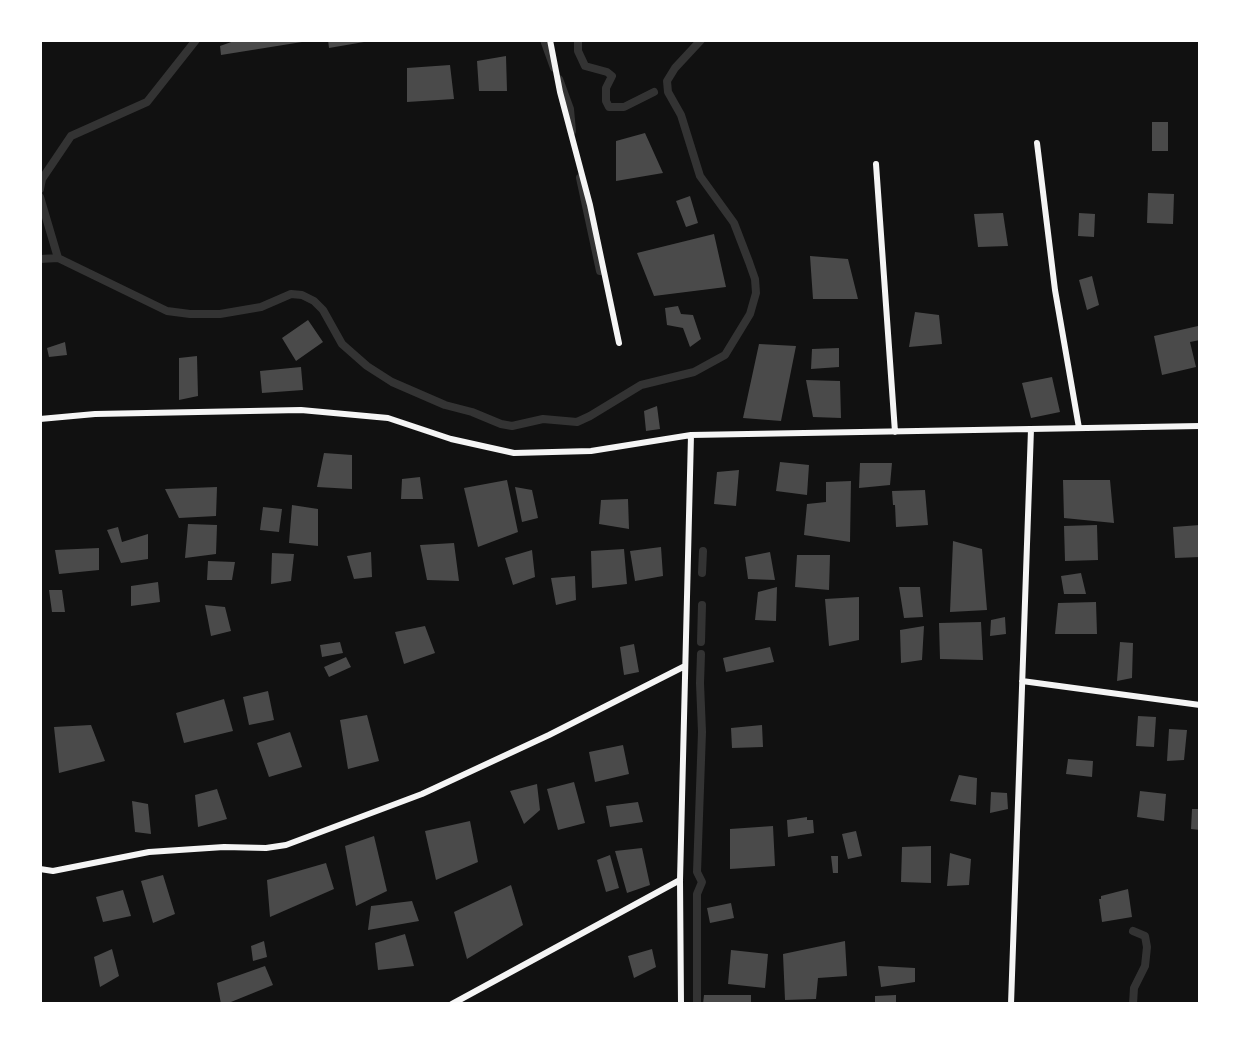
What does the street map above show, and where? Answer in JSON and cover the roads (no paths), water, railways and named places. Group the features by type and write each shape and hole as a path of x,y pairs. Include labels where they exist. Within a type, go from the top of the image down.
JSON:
{"street":[{"path":"550,40 560,92 590,205 619,343"},
{"path":"1037,143 1055,290 1079,428"},
{"path":"876,164 895,432"},
{"path":"40,419 95,414 301,410 388,418 450,440 514,453 591,451 691,435 1200,426"},
{"path":"1011,1004 1031,429"},
{"path":"681,1004 680,880 691,435"},
{"path":"40,869 53,871 149,852 224,847 266,848 286,845 422,794 549,735 685,666"},
{"path":"1022,681 1200,705"},
{"path":"452,1004 680,880"}],"waterway":[{"path":"40,189 42,179 71,136 147,102 196,40"},
{"path":"544,40 554,68"},
{"path":"578,40 578,51 585,66 607,72 612,76 606,88 606,101 609,107 624,107 654,92"},
{"path":"40,259 58,258 167,311 220,314 261,307 291,294 302,295 314,301 323,310 342,344 367,366 392,382 445,405 472,412 501,424 512,426 543,419 577,422 641,385 694,372 725,355 750,314 756,293 755,279 749,262 734,223 700,176 681,115 668,92 667,81 675,68 701,40"},
{"path":"559,79 570,109 572,131"},
{"path":"580,178 600,271"},
{"path":"40,197 58,258"},
{"path":"702,573 703,551"},
{"path":"701,642 702,605"},
{"path":"697,1004 697,894 702,882 697,872 702,732 701,654"},
{"path":"1133,931 1145,936 1147,947 1145,966 1134,988 1133,1004"}]}
